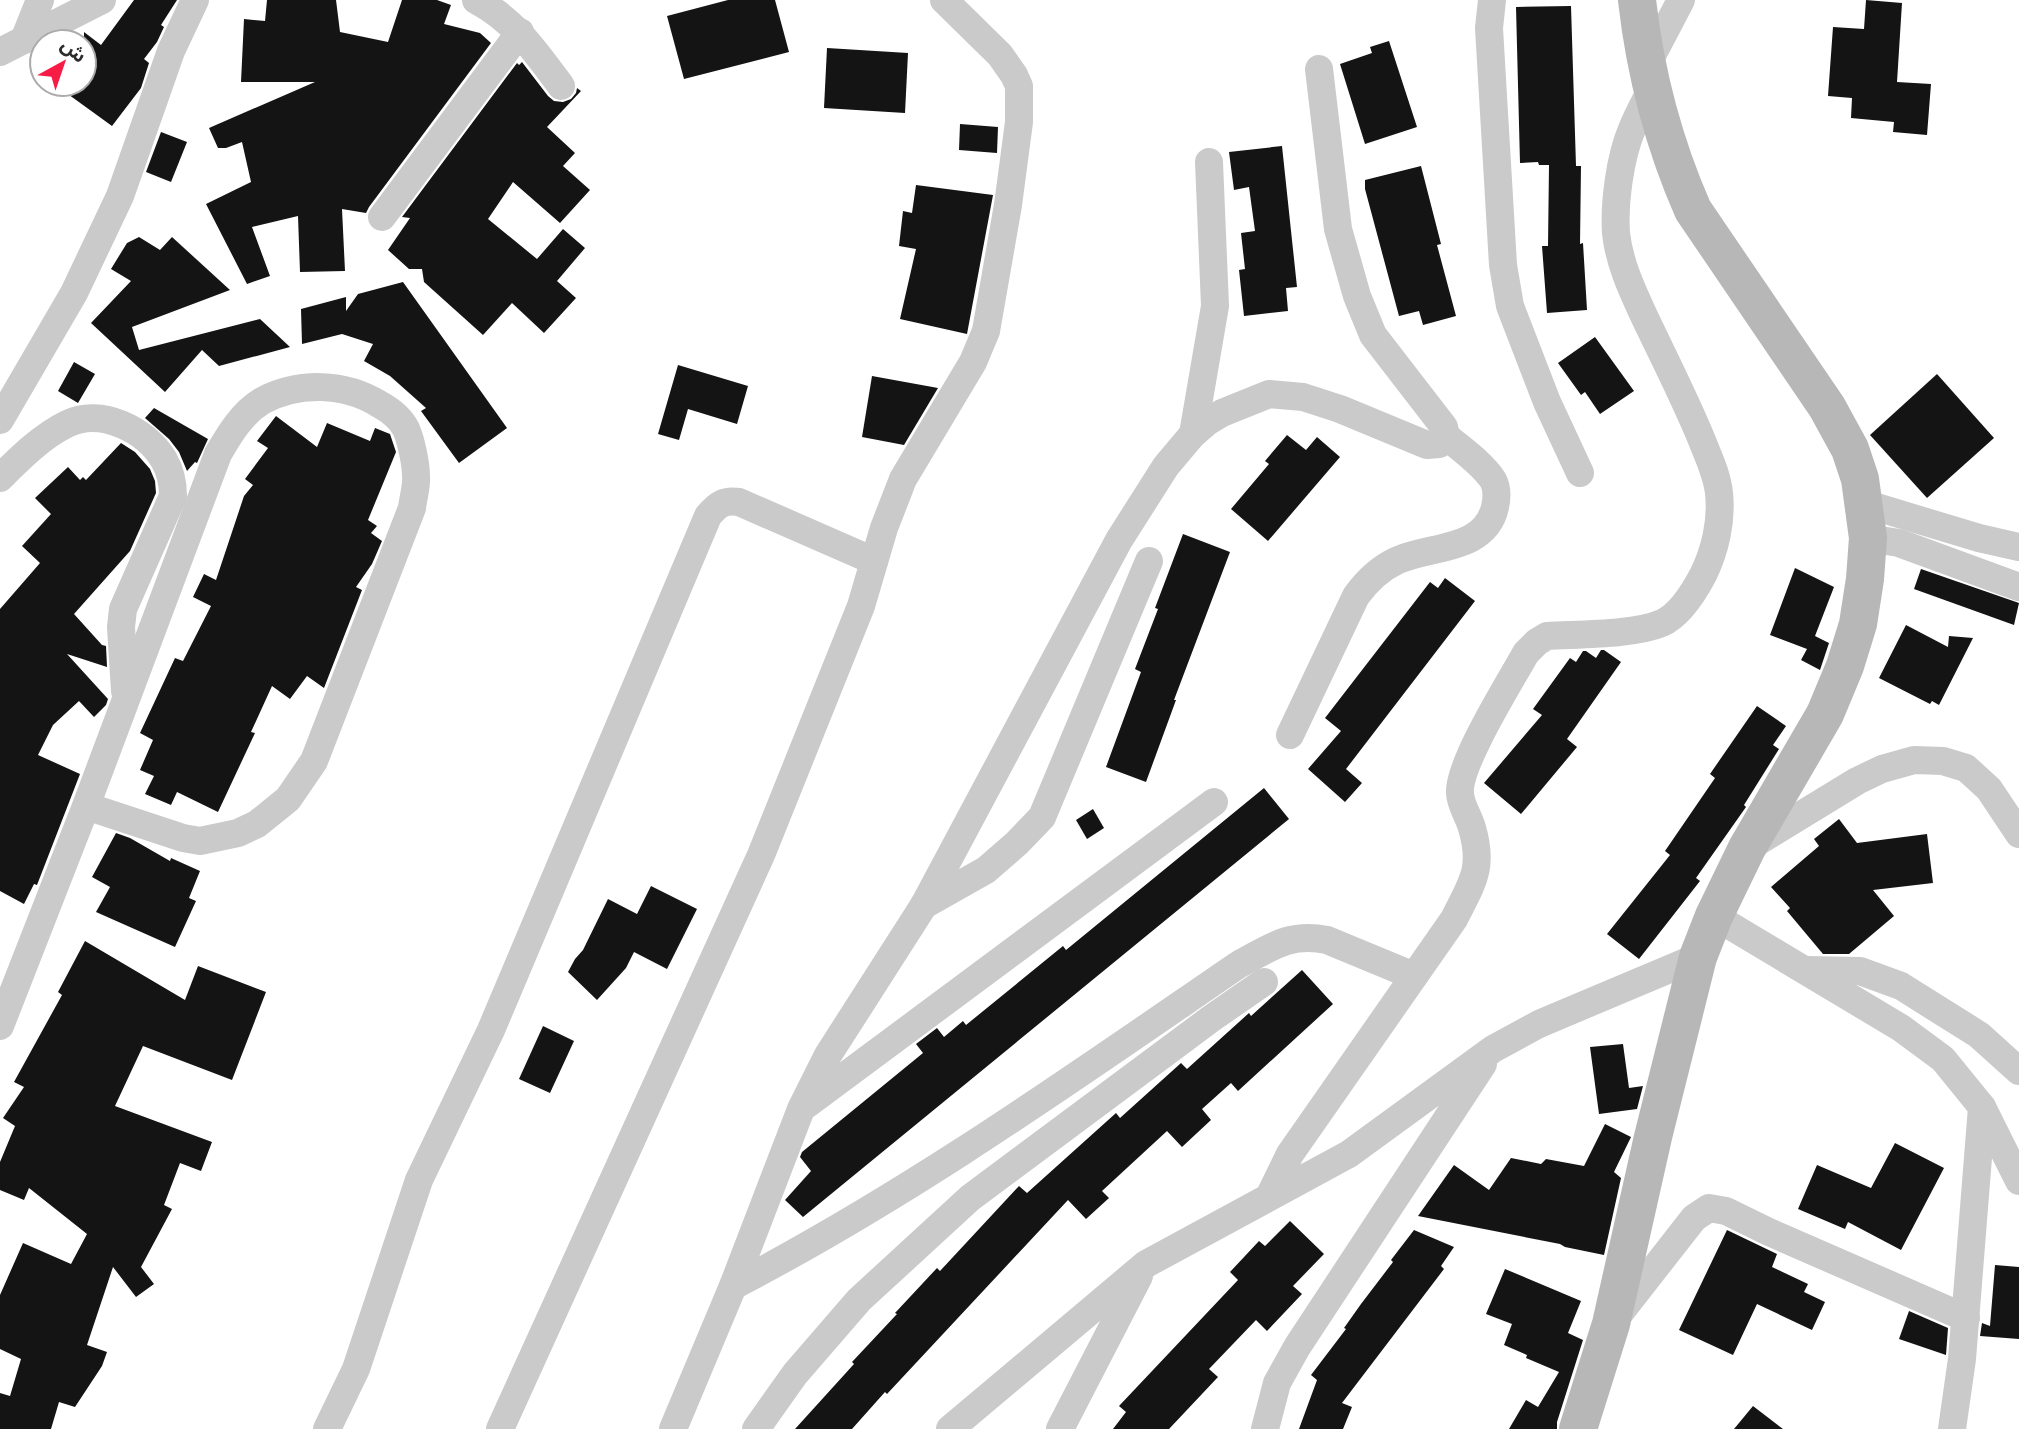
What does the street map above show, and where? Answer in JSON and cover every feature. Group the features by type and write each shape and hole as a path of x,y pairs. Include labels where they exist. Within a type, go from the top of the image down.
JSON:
{"street":[{"path":"12,46 40,0"},
{"path":"12,46 102,0"},
{"path":"0,420 74,293 120,196 171,51 195,0"},
{"path":"476,0 506,19 520,32 561,86"},
{"path":"500,1429 761,855 861,606 884,528 903,479 973,362 986,331 1019,122 1018,86 1000,55 944,0"},
{"path":"1492,0 1489,28 1503,265 1510,306 1580,473"},
{"path":"1578,1429 1611,1324 1653,1137 1698,957 1714,916 1747,848 1825,714 1845,666 1858,624 1866,521 1860,479 1850,449 1827,407 1693,210 1674,161 1650,75 1637,0"},
{"path":"1270,1195 1290,1154 1454,919 1474,880 1478,852 1460,794 1463,772 1526,653 1546,636 1639,629 1664,622 1683,604 1712,557 1720,512 1714,469 1692,415 1629,284 1616,234 1618,190 1631,131 1650,75 1681,0"},
{"path":"382,217 520,32"},
{"path":"1290,735 1356,596 1366,583 1396,560 1459,544 1471,538 1485,528 1492,518 1497,498 1494,481 1446,436 1444,427 1373,335 1357,296 1338,229 1319,69"},
{"path":"1193,434 1215,306 1209,162"},
{"path":"0,1026 218,454 231,432 243,416 261,402 293,390 322,386 364,394 398,417 410,441 416,476 412,508 314,761 288,799 257,824 238,833 200,841 183,838 86,806"},
{"path":"673,1429 733,1286 801,1109 828,1055 924,905 1119,540 1166,466 1193,434 1222,413 1269,394 1303,397 1340,409 1427,445 1442,442 1446,436"},
{"path":"0,478 15,462 56,430 82,419 100,419 125,425 155,448 166,463 173,481 173,496 123,608 121,626 125,701"},
{"path":"327,1429 356,1369 419,1180 491,1030 708,516 716,506 726,501 739,502 874,561"},
{"path":"1866,521 1979,538 2019,547"},
{"path":"1866,521 1899,543 2019,587"},
{"path":"924,905 986,870 1042,817 1149,561"},
{"path":"1747,848 1857,781 1882,769 1914,760 1943,761 1966,768 1989,789 2019,834"},
{"path":"801,1109 1214,802"},
{"path":"1714,916 1921,1041 1943,1059 1982,1107 2019,1181"},
{"path":"733,1286 793,1255 992,1134 1238,965 1280,943 1295,938 1327,940 1413,976"},
{"path":"950,1429 1146,1264 1349,1154 1493,1049 1539,1024 1698,957"},
{"path":"1803,970 1860,971 1901,986 1979,1035 2019,1071"},
{"path":"757,1429 794,1374 859,1300 970,1198 1264,982"},
{"path":"1265,1429 1277,1383 1297,1347 1493,1049"},
{"path":"1952,1429 1966,1318 1982,1107"},
{"path":"1611,1324 1693,1218 1709,1208 1726,1211 1966,1318"},
{"path":"1060,1429 1146,1264"}],"building":[{"path":"134,0 177,0 161,25 164,27 157,42 144,59 149,63 141,88 112,126 73,98 98,98 98,43 101,45"},
{"path":"267,0 336,0 340,32 388,42 402,0 437,0 451,5 444,24 480,33 491,43 366,213 342,209 345,271 300,272 298,216 252,227 270,276 247,284 206,204 251,182 242,142 218,148 209,128 315,82 241,82 244,19 265,21"},
{"path":"728,0 775,0 789,52 684,79 667,16"},
{"path":"1866,0 1902,3 1897,82 1931,84 1927,135 1893,132 1894,122 1851,118 1852,98 1828,96 1833,27 1864,29"},
{"path":"1571,6 1576,166 1581,166 1580,244 1583,243 1587,310 1547,313 1542,246 1548,246 1549,165 1539,165 1538,162 1520,163 1516,7"},
{"path":"1389,41 1417,127 1365,144 1340,64 1372,53 1370,47"},
{"path":"827,48 908,53 905,113 824,108"},
{"path":"522,62 554,101 571,99 577,88 581,91 547,127 575,153 563,166 590,190 560,223 513,182 488,219 537,259 563,229 585,248 557,281 576,298 544,333 512,303 483,335 424,282 422,269 409,269 388,250 410,218 402,217 517,63 519,65"},
{"path":"960,124 998,127 997,153 959,150"},
{"path":"161,132 187,142 171,182 146,172"},
{"path":"1282,146 1297,287 1286,288 1288,311 1244,316 1239,270 1245,269 1241,233 1255,231 1249,187 1234,190 1229,152"},
{"path":"1421,166 1441,244 1437,245 1456,316 1423,325 1419,311 1399,316 1365,189 1365,180"},
{"path":"916,185 993,195 967,334 900,319 916,249 899,246 903,211 912,213"},
{"path":"139,237 160,250 172,237 230,290 132,327 139,350 260,319 290,347 219,366 202,350 165,392 91,323 131,281 111,269 127,243"},
{"path":"403,282 507,428 459,463 421,411 426,408 390,376 364,361 373,344 342,334 302,344 301,309 346,297 346,311 358,294"},
{"path":"1595,337 1634,391 1600,414 1585,392 1581,395 1558,363"},
{"path":"74,362 95,374 78,403 58,391"},
{"path":"678,365 748,386 737,424 688,409 679,440 658,434"},
{"path":"1937,374 1994,438 1927,498 1870,435"},
{"path":"872,376 938,388 904,445 862,437"},
{"path":"154,408 208,439 197,463 187,471 179,452 169,439 145,418"},
{"path":"276,416 317,447 327,423 370,441 375,428 390,434 396,452 368,520 377,526 371,533 382,541 372,564 356,587 362,590 324,688 307,676 290,699 272,686 251,732 255,733 218,812 177,792 171,805 145,794 154,776 140,770 153,740 140,733 175,658 183,661 211,606 193,597 204,574 216,580 244,496 253,485 245,479 268,448 257,441"},
{"path":"1287,435 1306,450 1317,437 1340,457 1268,541 1231,509 1269,464 1265,461"},
{"path":"121,443 135,452 150,469 156,493 130,551 74,614 102,645 106,646 107,667 67,654 108,699 106,705 94,717 79,701 53,725 38,755 80,774 37,885 34,884 24,904 0,891 0,609 40,563 22,546 51,514 35,498 68,467 80,480 83,477 86,480"},
{"path":"1183,534 1230,552 1146,782 1106,767 1141,672 1135,669"},
{"path":"1795,568 1834,587 1815,636 1829,643 1820,670 1801,660 1807,649 1770,635"},
{"path":"1921,569 2019,603 2014,625 1914,589"},
{"path":"1445,578 1475,601 1346,769 1362,783 1345,802 1308,769 1341,731 1325,718 1430,582 1438,588"},
{"path":"1906,625 1948,647 1949,636 1973,638 1939,705 1932,701 1930,704 1879,678"},
{"path":"1601,650 1621,662 1567,739 1577,747 1521,814 1484,783 1542,715 1533,709 1570,658 1576,662 1583,651 1586,651 1596,658"},
{"path":"1757,706 1786,726 1773,745 1779,749 1744,805 1746,807 1696,878 1700,881 1639,959 1607,934 1670,855 1665,851 1715,778 1710,774"},
{"path":"1264,788 1289,819 803,1217 785,1200 811,1171 800,1157 802,1152 923,1053 916,1044 937,1028 944,1037 963,1021 966,1025 1063,946 1066,950"},
{"path":"1093,809 1104,828 1087,839 1076,820"},
{"path":"1839,819 1857,843 1927,834 1933,883 1873,890 1894,916 1849,954 1823,954 1787,911 1790,908 1771,887 1819,846 1814,839"},
{"path":"116,833 170,861 171,858 200,871 189,898 196,901 175,947 96,912 110,887 92,877"},
{"path":"651,886 697,909 667,969 634,952 626,968 597,1000 568,972 583,950 608,899 637,914"},
{"path":"85,941 185,1000 198,966 266,992 232,1080 143,1046 115,1106 212,1142 201,1171 180,1163 164,1205 172,1209 141,1267 154,1284 136,1297 113,1267 87,1345 107,1352 102,1366 75,1407 59,1402 51,1429 0,1429 0,1393 10,1396 21,1359 0,1349 0,1295 23,1243 71,1264 87,1234 29,1188 24,1200 0,1190 0,1162 15,1126 3,1118 24,1087 14,1082 62,995 58,992"},
{"path":"1302,970 1333,1004 1238,1091 1231,1083 1202,1109 1211,1120 1182,1147 1167,1131 1102,1191 1109,1198 1086,1219 1068,1200 852,1429 795,1429 854,1364 852,1362 897,1314 895,1313 937,1268 940,1271 1019,1186 1027,1193 1116,1113 1120,1118 1181,1063 1187,1069"},
{"path":"543,1026 574,1041 550,1093 519,1079"},
{"path":"1623,1044 1629,1088 1643,1086 1637,1109 1599,1114 1590,1047"},
{"path":"1605,1124 1631,1137 1614,1172 1621,1178 1604,1255 1418,1216 1454,1165 1489,1190 1511,1158 1541,1164 1546,1159 1584,1166"},
{"path":"1895,1143 1944,1168 1901,1250 1848,1222 1845,1229 1798,1209 1817,1165 1871,1188"},
{"path":"1290,1221 1324,1254 1293,1286 1302,1294 1267,1331 1256,1320 1209,1369 1218,1377 1169,1429 1113,1429 1126,1412 1119,1406 1238,1280 1230,1272 1259,1241 1265,1246"},
{"path":"1414,1230 1454,1247 1441,1266 1444,1269 1342,1403 1352,1407 1343,1429 1299,1429 1317,1380 1311,1375"},
{"path":"1727,1230 1777,1254 1772,1267 1808,1284 1804,1292 1825,1302 1812,1330 1757,1304 1733,1355 1679,1330"},
{"path":"1995,1265 2019,1267 2019,1339 1980,1336 1982,1323 1990,1326"},
{"path":"1505,1269 1581,1301 1568,1333 1583,1340 1557,1429 1509,1429 1526,1400 1538,1407 1559,1372 1504,1345 1512,1324 1486,1314"},
{"path":"1909,1311 1948,1328 1946,1355 1899,1339"},
{"path":"1753,1406 1783,1429 1734,1429"}]}
